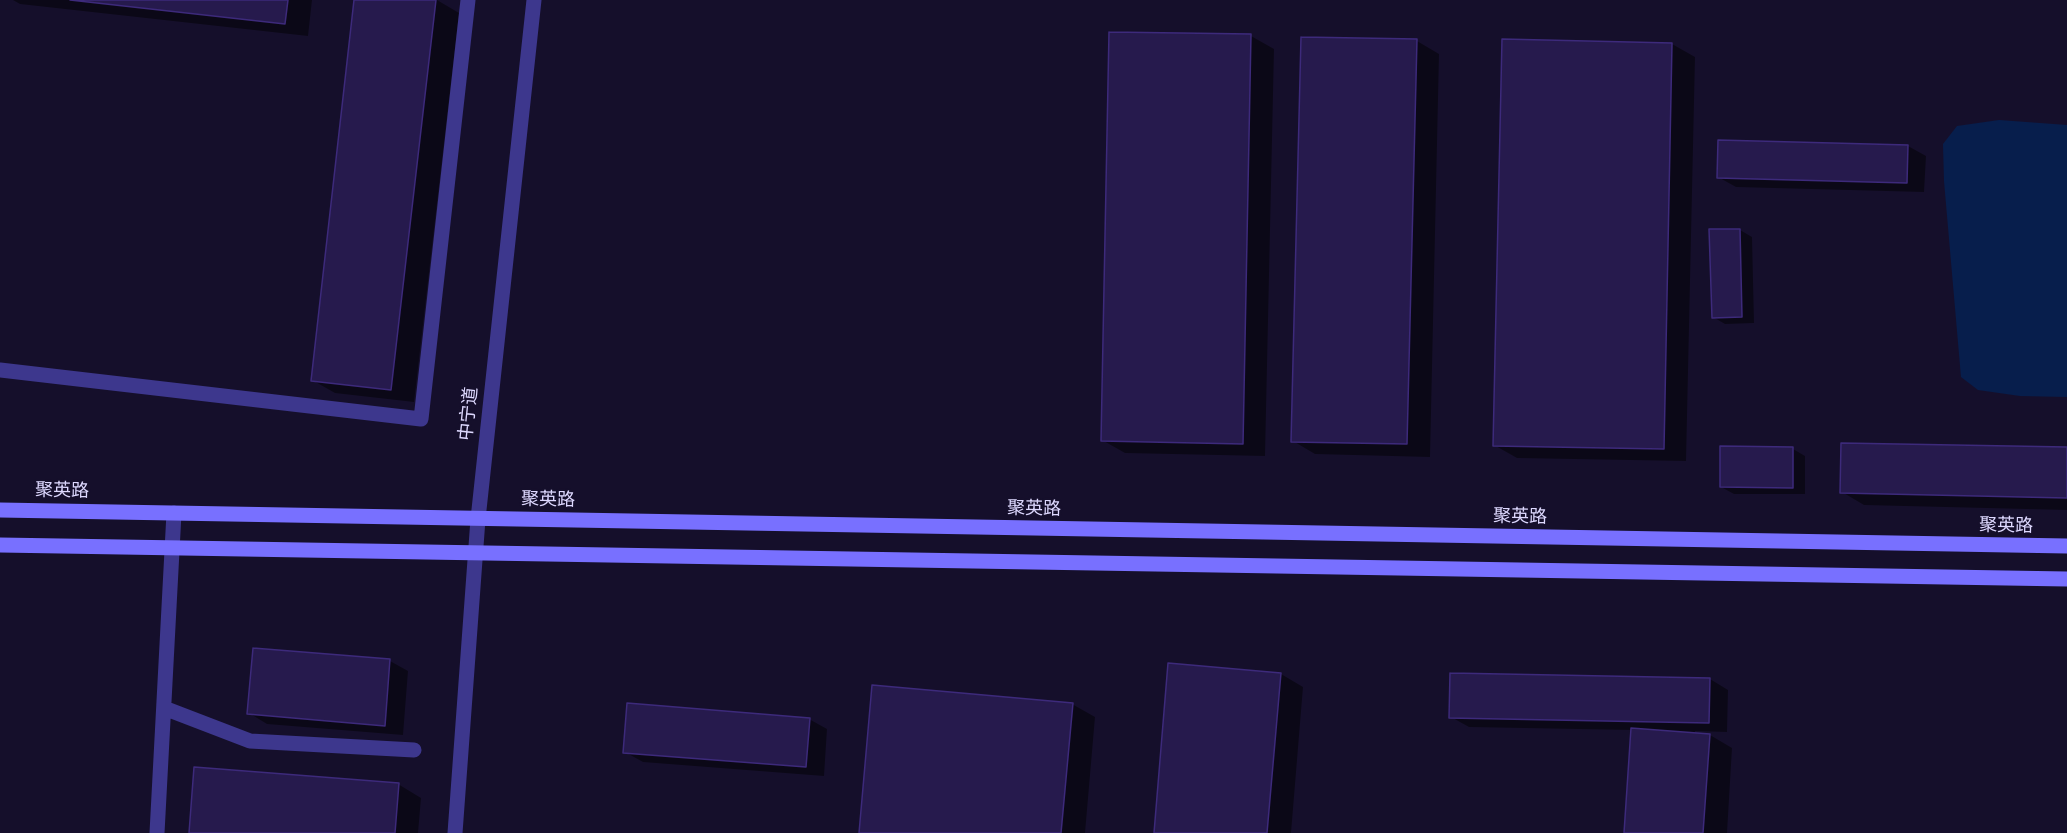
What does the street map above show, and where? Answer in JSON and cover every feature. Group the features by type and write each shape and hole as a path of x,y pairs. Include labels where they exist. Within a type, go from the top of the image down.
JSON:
{"main road":[{"name":"聚英路","path":"0,510 2067,546"},
{"path":"0,545 2067,579"}],"street":[{"path":"0,370 422,419 468,0"},
{"name":"中宁道","path":"455,833 478,519 534,0"},
{"path":"157,833 174,513"},
{"path":"164,708 250,741 414,750"}],"water":[{"path":"1999,120 2067,125 2067,397 2020,396 1978,390 1961,377 1944,181 1943,144 1957,126"}],"building":[{"path":"70,0 288,0 285,24"},
{"path":"354,0 436,0 391,390 311,381"},
{"path":"1109,32 1251,34 1243,444 1101,441"},
{"path":"1301,37 1417,39 1407,444 1291,442"},
{"path":"1502,39 1672,43 1664,449 1493,446"},
{"path":"1718,140 1908,145 1907,183 1717,178"},
{"path":"1709,229 1740,229 1742,317 1712,318"},
{"path":"1841,443 2067,447 2067,498 1840,493"},
{"path":"1720,446 1793,447 1793,488 1720,487"},
{"path":"253,648 390,659 385,726 247,714"},
{"path":"1168,663 1281,673 1267,833 1154,833"},
{"path":"1450,673 1710,678 1709,723 1449,718"},
{"path":"872,685 1073,703 1061,833 859,833"},
{"path":"627,703 810,718 806,767 623,753"},
{"path":"1631,728 1710,734 1703,833 1624,833"},
{"path":"194,767 399,783 395,833 189,833"}]}
